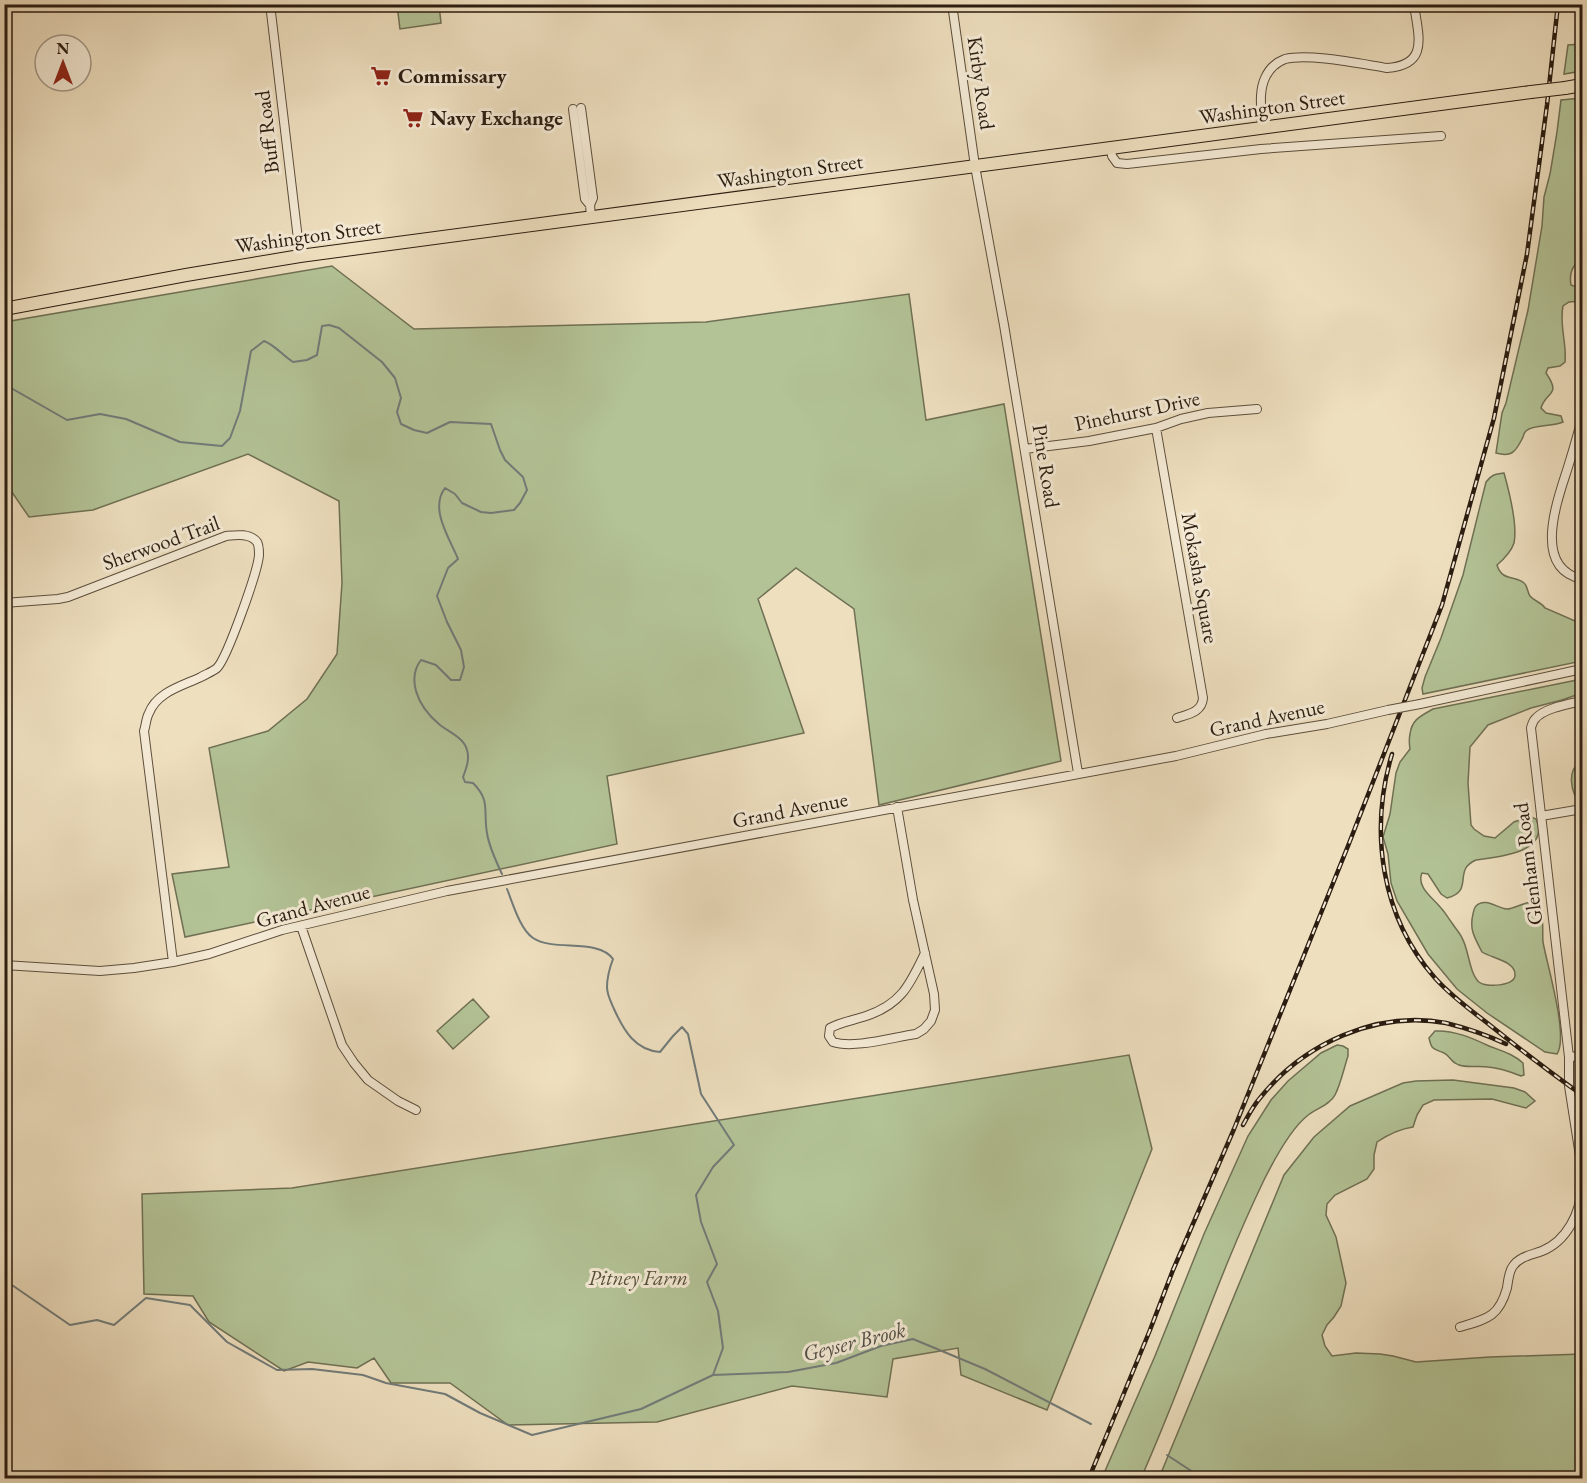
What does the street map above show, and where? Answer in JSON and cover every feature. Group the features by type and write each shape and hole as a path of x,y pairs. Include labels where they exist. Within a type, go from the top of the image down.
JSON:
{"highway":[{"name":"Washington Street","path":"4,309 300,256 591,211 975,166 1582,85"}],"street":[{"name":"Buff Road","path":"270,4 300,256"},
{"name":"Kirby Road","path":"952,4 975,166"},
{"path":"1262,128 1261,93 1265,77 1273,66 1283,60 1320,58 1387,68 1406,64 1414,58 1419,39 1414,4"},
{"path":"577,109 585,199 591,211"},
{"path":"1111,148 1112,156 1117,163 1127,164 1262,149 1440,136"},
{"name":"Pine Road","path":"975,166 1025,449 1078,773"},
{"name":"Pinehurst Drive","path":"1025,449 1089,441 1156,428 1181,419 1208,414 1257,409"},
{"path":"1582,418 1578,450 1555,510 1552,527 1552,545 1558,561 1568,573 1582,579"},
{"name":"Mokasha Square","path":"1156,428 1203,698 1202,705 1197,710 1177,718"},
{"name":"Sherwood Trail","path":"4,603 68,597 226,536 238,534 248,536 259,544 259,557 240,619 223,660 209,673 167,692 154,702 148,713 144,731 173,962"},
{"name":"Grand Avenue","path":"4,965 100,971 173,962 209,954 282,930 447,891 1176,756 1266,734 1582,669"},
{"name":"Glenham Road","path":"1582,701 1545,712 1535,719 1531,728 1569,1058 1569,1086 1582,1169"},
{"path":"897,807 913,900 925,953 934,994 935,1010 931,1021 916,1034 858,1044 833,1042 829,1036 830,1028 869,1015 896,1000 907,989 925,953"},
{"path":"1541,816 1582,809"},
{"path":"301,926 342,1045 368,1080 398,1101 416,1110"},
{"path":"1569,1058 1582,1056"},
{"path":"1460,1327 1489,1317 1498,1309 1503,1300 1512,1267 1524,1257 1544,1251 1567,1231 1581,1204 1582,1188"}],"green space":[{"path":"397,5 439,5 441,23 400,29"},
{"path":"1582,44 1582,71 1564,74 1568,45"},
{"path":"1582,98 1582,260 1574,267 1570,277 1571,285 1582,289 1582,301 1569,302 1563,306 1565,362 1560,366 1548,368 1546,373 1551,380 1553,390 1541,408 1546,413 1561,416 1563,422 1529,429 1512,453 1496,453 1502,413 1528,310 1561,100"},
{"path":"332,266 414,329 706,322 909,294 926,420 1004,404 1061,761 879,805 854,609 796,568 758,599 804,733 607,776 617,844 185,937 172,874 229,867 209,748 268,731 307,699 337,654 342,583 339,501 248,454 93,510 29,517 5,482 5,322"},
{"path":"1504,473 1515,535 1511,549 1497,565 1499,570 1502,574 1524,583 1530,596 1545,608 1582,624 1582,661 1423,694 1425,677 1463,575 1486,482 1494,475"},
{"path":"1582,679 1582,693 1531,708 1488,725 1470,747 1468,783 1471,825 1484,836 1495,838 1514,822 1531,817 1536,819 1539,830 1536,839 1520,851 1476,860 1469,864 1465,869 1460,891 1447,898 1441,894 1428,874 1422,873 1421,878 1423,888 1444,911 1461,936 1473,973 1483,984 1505,984 1514,979 1515,975 1512,966 1482,952 1472,929 1475,907 1483,903 1507,909 1527,903 1537,906 1542,918 1543,942 1559,1017 1560,1045 1557,1054 1545,1052 1487,1013 1457,989 1428,954 1397,901 1391,883 1388,854 1383,837 1390,814 1396,773 1400,762 1410,749 1411,729 1418,718 1433,709"},
{"path":"1582,761 1582,804 1575,794 1572,775"},
{"path":"473,999 489,1017 453,1049 437,1031"},
{"path":"1435,1031 1463,1035 1511,1055 1523,1063 1524,1075 1492,1068 1458,1065 1446,1054 1432,1047 1429,1038"},
{"path":"1337,1045 1348,1049 1348,1056 1337,1090 1330,1102 1307,1116 1295,1129 1277,1155 1264,1180 1231,1254 1141,1478 1102,1478 1155,1356 1204,1234 1248,1136 1271,1100 1288,1081 1321,1053"},
{"name":"Pitney Farm","path":"1129,1055 1152,1149 1047,1410 961,1375 958,1348 893,1359 887,1397 792,1386 657,1422 508,1425 450,1383 391,1383 374,1358 357,1368 308,1362 284,1371 209,1322 193,1296 144,1294 142,1194 292,1188"},
{"path":"1453,1080 1514,1088 1525,1092 1535,1101 1526,1108 1492,1099 1434,1100 1423,1105 1413,1127 1394,1132 1377,1142 1374,1169 1367,1179 1335,1195 1327,1204 1326,1215 1336,1237 1346,1283 1341,1306 1322,1335 1325,1346 1332,1356 1356,1353 1380,1354 1416,1362 1582,1354 1582,1478 1159,1478 1284,1175 1314,1137 1350,1106 1403,1083"}],"waterway":[{"path":"4,384 67,420 100,414 126,419 180,442 222,446 230,438 240,411 251,351 264,341 293,362 307,360 317,355 322,326 329,325 339,328 382,362 395,378 401,398 397,412 401,424 427,433 450,422 491,424 505,460 523,477 527,490 514,510 491,513 481,512 462,503 455,494 445,488 439,505 440,514 458,559 448,568 437,596 461,650 464,667 460,680 451,680 436,665 421,660 414,679 418,696 425,710 436,722 460,739 465,746 468,760 463,777 465,782 473,783 482,795 488,838 502,874"},
{"path":"507,889 514,909 528,934 533,938 552,944 597,949 613,959 607,987 608,996 622,1025 637,1043 644,1048 660,1052 682,1027 688,1034 701,1094 734,1145 713,1167 696,1195 701,1222 717,1264 707,1282 718,1311 723,1348 713,1375"},
{"path":"4,1282 9,1283 70,1325 97,1320 114,1325 146,1298 190,1305 227,1342 277,1370 312,1369 363,1375 386,1383 445,1394 480,1413 532,1435 641,1409 713,1375 788,1372 836,1363 881,1346 913,1339 985,1369 1091,1424"},
{"name":"Geyser Brook","path":"1167,1455 1202,1478"}],"railway":[{"path":"1089,1478 1173,1270 1234,1129 1442,605 1494,418 1527,254 1558,4"},
{"path":"1392,754 1381,813 1381,843 1392,901 1402,928 1417,954 1435,978 1455,998 1582,1095"},
{"path":"1243,1125 1260,1098 1297,1062 1343,1035 1368,1027 1420,1020 1446,1023 1506,1044"}],"place":[{"name":"Commissary","path":"381,76"},
{"name":"Navy Exchange","path":"413,118"}]}
